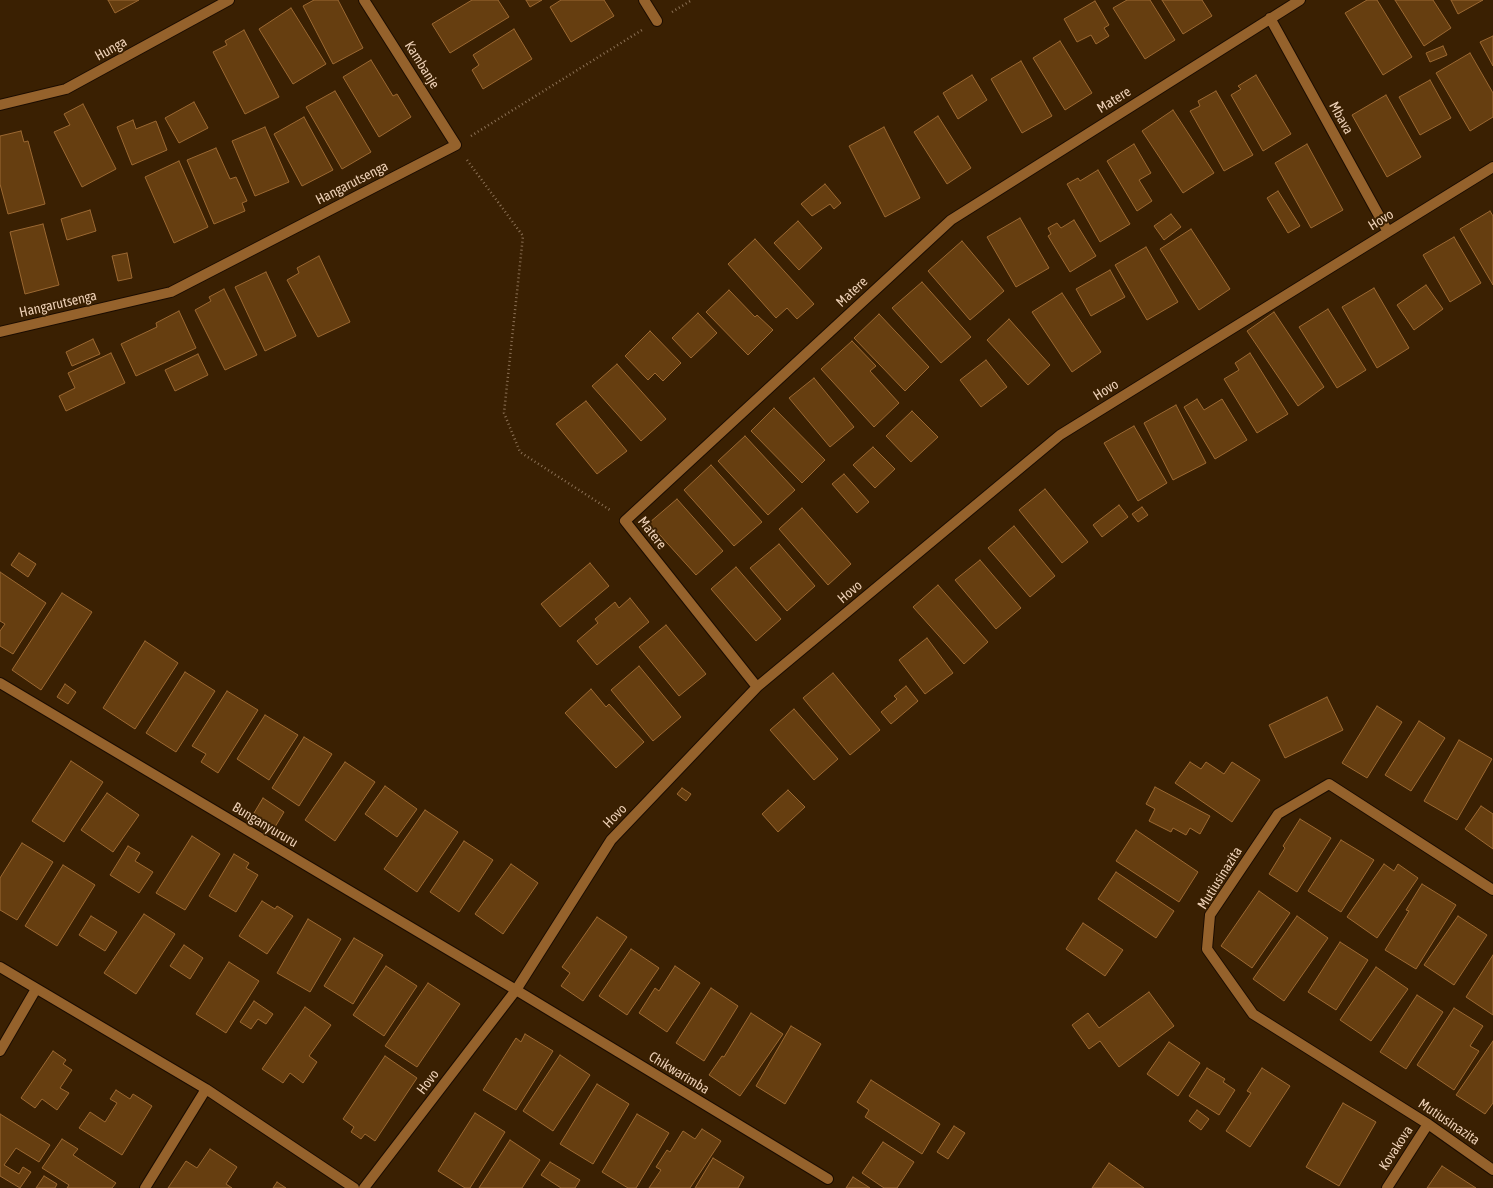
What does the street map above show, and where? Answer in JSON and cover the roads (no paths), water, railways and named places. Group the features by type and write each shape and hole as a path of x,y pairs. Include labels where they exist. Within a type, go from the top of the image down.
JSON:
{"street":[{"name":"Hunga","path":"0,105 66,89 229,0"},
{"name":"Kambanje","path":"364,0 456,145"},
{"path":"644,0 657,21"},
{"name":"Matere","path":"757,687 625,521 952,220 1300,0"},
{"name":"Mbava","path":"1270,18 1388,232"},
{"name":"Hangarutsenga","path":"0,332 170,292 456,145"},
{"name":"Hovo","path":"364,1188 516,990 611,840 757,687 1060,435 1493,167"},
{"name":"Bunganyururu","path":"0,684 516,990"},
{"name":"Mutiusinazita","path":"1493,890 1329,784 1278,814 1210,915 1207,949 1253,1014 1428,1124 1493,1170"},
{"path":"0,967 206,1089 354,1188"},
{"path":"0,1051 36,989"},
{"name":"Chikwarimba","path":"516,990 828,1179"},
{"path":"145,1188 206,1089"},
{"name":"Kovakova","path":"1387,1188 1428,1124"}]}
